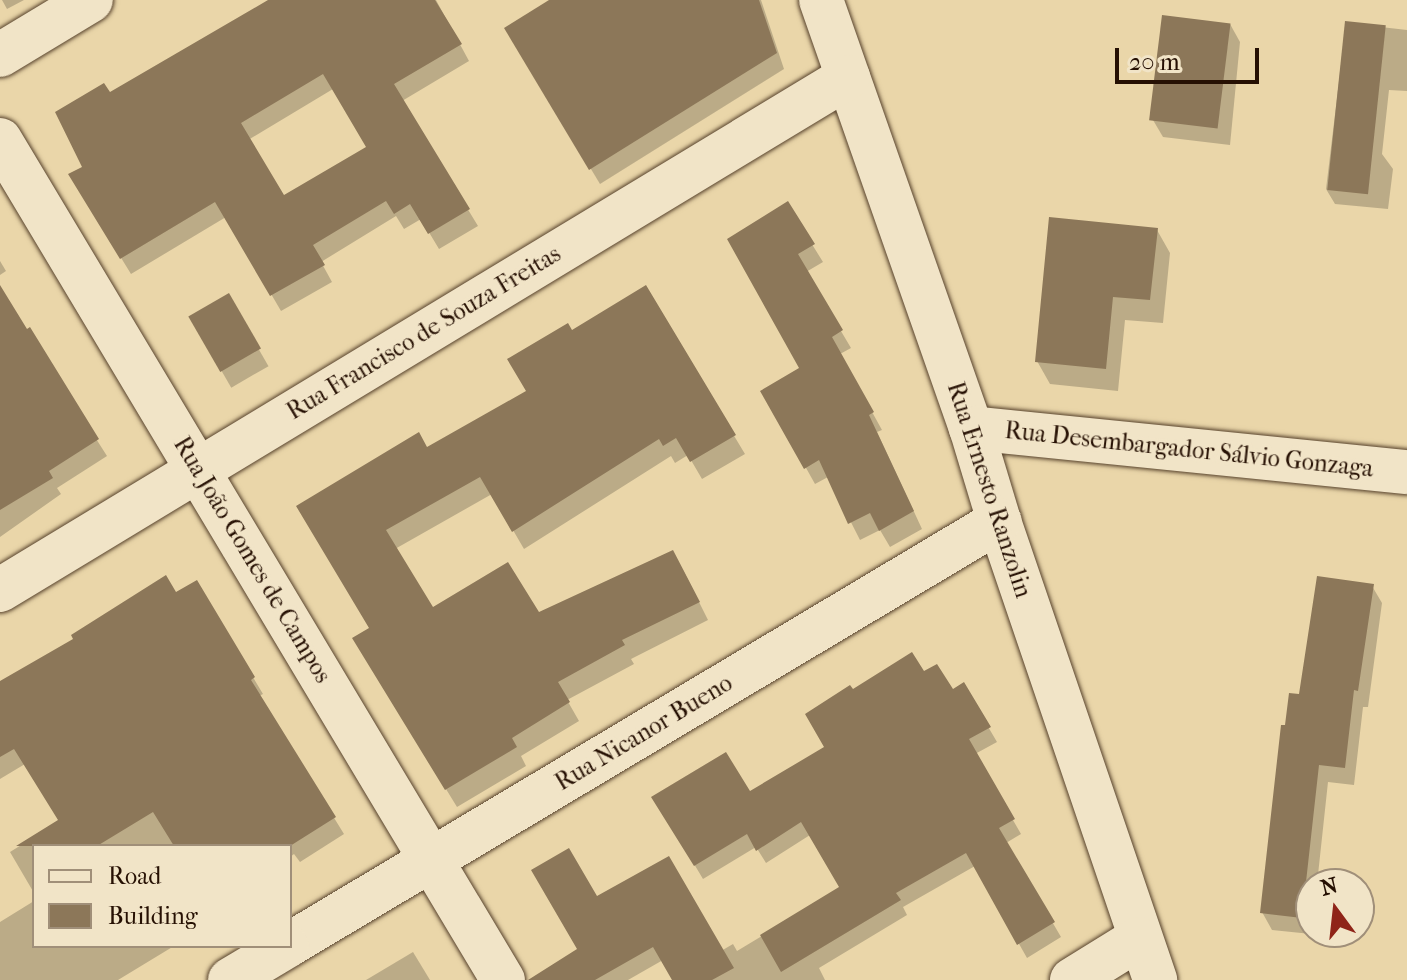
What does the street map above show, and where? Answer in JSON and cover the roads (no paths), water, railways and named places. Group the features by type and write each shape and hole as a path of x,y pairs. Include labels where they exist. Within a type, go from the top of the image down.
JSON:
{"street":[{"path":"0,55 91,0"},
{"name":"Rua Ernesto Ranzolin","path":"821,0 971,428 1138,939 1155,980"},
{"name":"Rua Francisco de Souza Freitas","path":"0,590 848,77"},
{"name":"Rua João Gomes de Campos","path":"0,140 503,980"},
{"name":"Rua Desembargador Sálvio Gonzaga","path":"971,428 1407,472"},
{"name":"Rua Nicanor Bueno","path":"292,943 999,521"},
{"path":"1072,980 1138,939"},
{"name":"Rua Nicanor Bueno","path":"230,980 283,948"}]}
